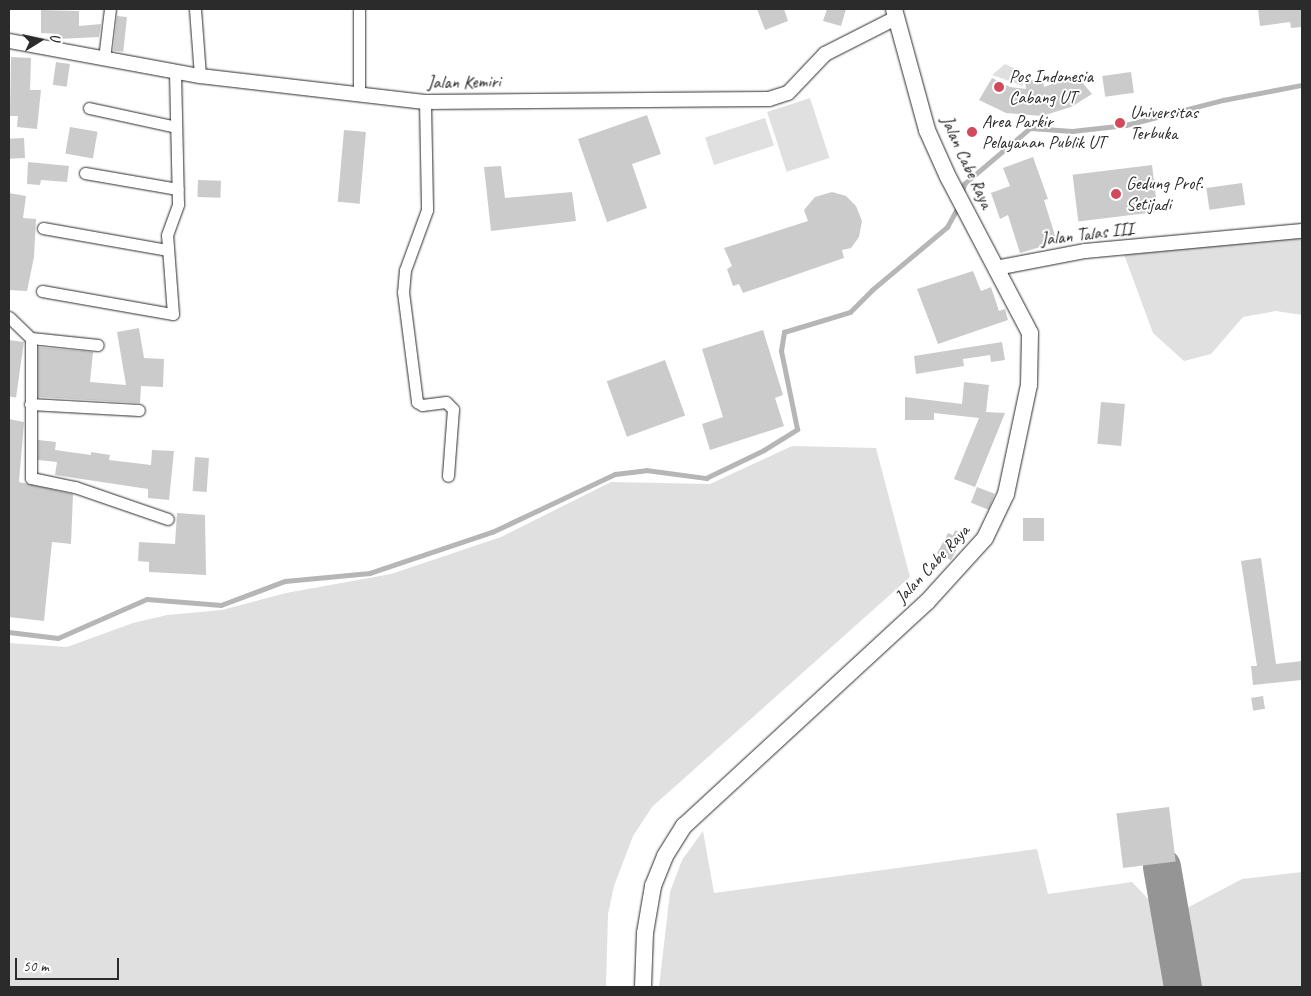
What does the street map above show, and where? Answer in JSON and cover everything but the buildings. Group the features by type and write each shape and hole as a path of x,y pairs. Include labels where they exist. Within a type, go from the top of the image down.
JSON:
{"main road":[{"name":"Jalan Cabe Raya","path":"643,987 647,916 653,886 665,856 684,826 927,602 985,538 1006,494 1021,438 1031,348 1030,334 948,177 927,130 895,13"}],"street":[{"path":"104,59 110,9"},
{"path":"195,9 200,76"},
{"path":"359,9 359,94"},
{"name":"Jalan Kemiri","path":"9,41 200,76 425,102 779,98 788,93 825,54 895,13"},
{"path":"42,291 173,314 167,235 178,204 175,72"},
{"path":"425,102 427,210 405,270 403,292 417,402 422,405 446,402 453,409 448,476"},
{"path":"88,108 176,127"},
{"path":"85,172 178,189"},
{"path":"43,228 168,250"},
{"name":"Jalan Talas III","path":"996,268 1085,251 1302,231"},
{"path":"9,317 31,338 98,345"},
{"path":"31,338 31,478 75,487 168,519"},
{"path":"30,404 139,410"}],"shaded area":[{"path":"1005,64 1021,71 1023,86 992,75"},
{"path":"810,98 829,158 787,172 767,112"},
{"path":"765,118 774,146 714,165 705,137"},
{"path":"1302,235 1302,315 1276,311 1243,317 1211,354 1184,361 1153,333 1122,249"},
{"path":"792,446 876,448 910,577 652,807 633,836 614,886 608,914 606,987 9,987 9,643 67,647 133,623 167,615 222,610 286,593 391,574 501,537 611,482 710,484"},
{"path":"703,831 714,893 1037,849 1048,894 1132,882 1153,904 1168,987 659,987 670,892 682,860"},
{"path":"1302,872 1302,987 1196,987 1183,910 1242,879"}],"waterway":[{"path":"962,192 964,184 1030,128 1072,131 1126,125 1223,100 1302,85"},
{"path":"9,632 58,638 147,599 221,605 285,581 370,573 492,532 615,474 646,470 706,478 764,450 797,429 781,351 784,332 850,312 872,290 947,227 958,207"}],"taxiway":[{"path":"1162,867 1183,987"}],"place":[{"name":"Pos Indonesia Cabang UT","path":"999,87"},
{"name":"Universitas Terbuka","path":"1120,123"},
{"name":"Area Parkir Pelayanan Publik UT","path":"972,132"},
{"name":"Gedung Prof. Setijadi","path":"1116,194"}]}
